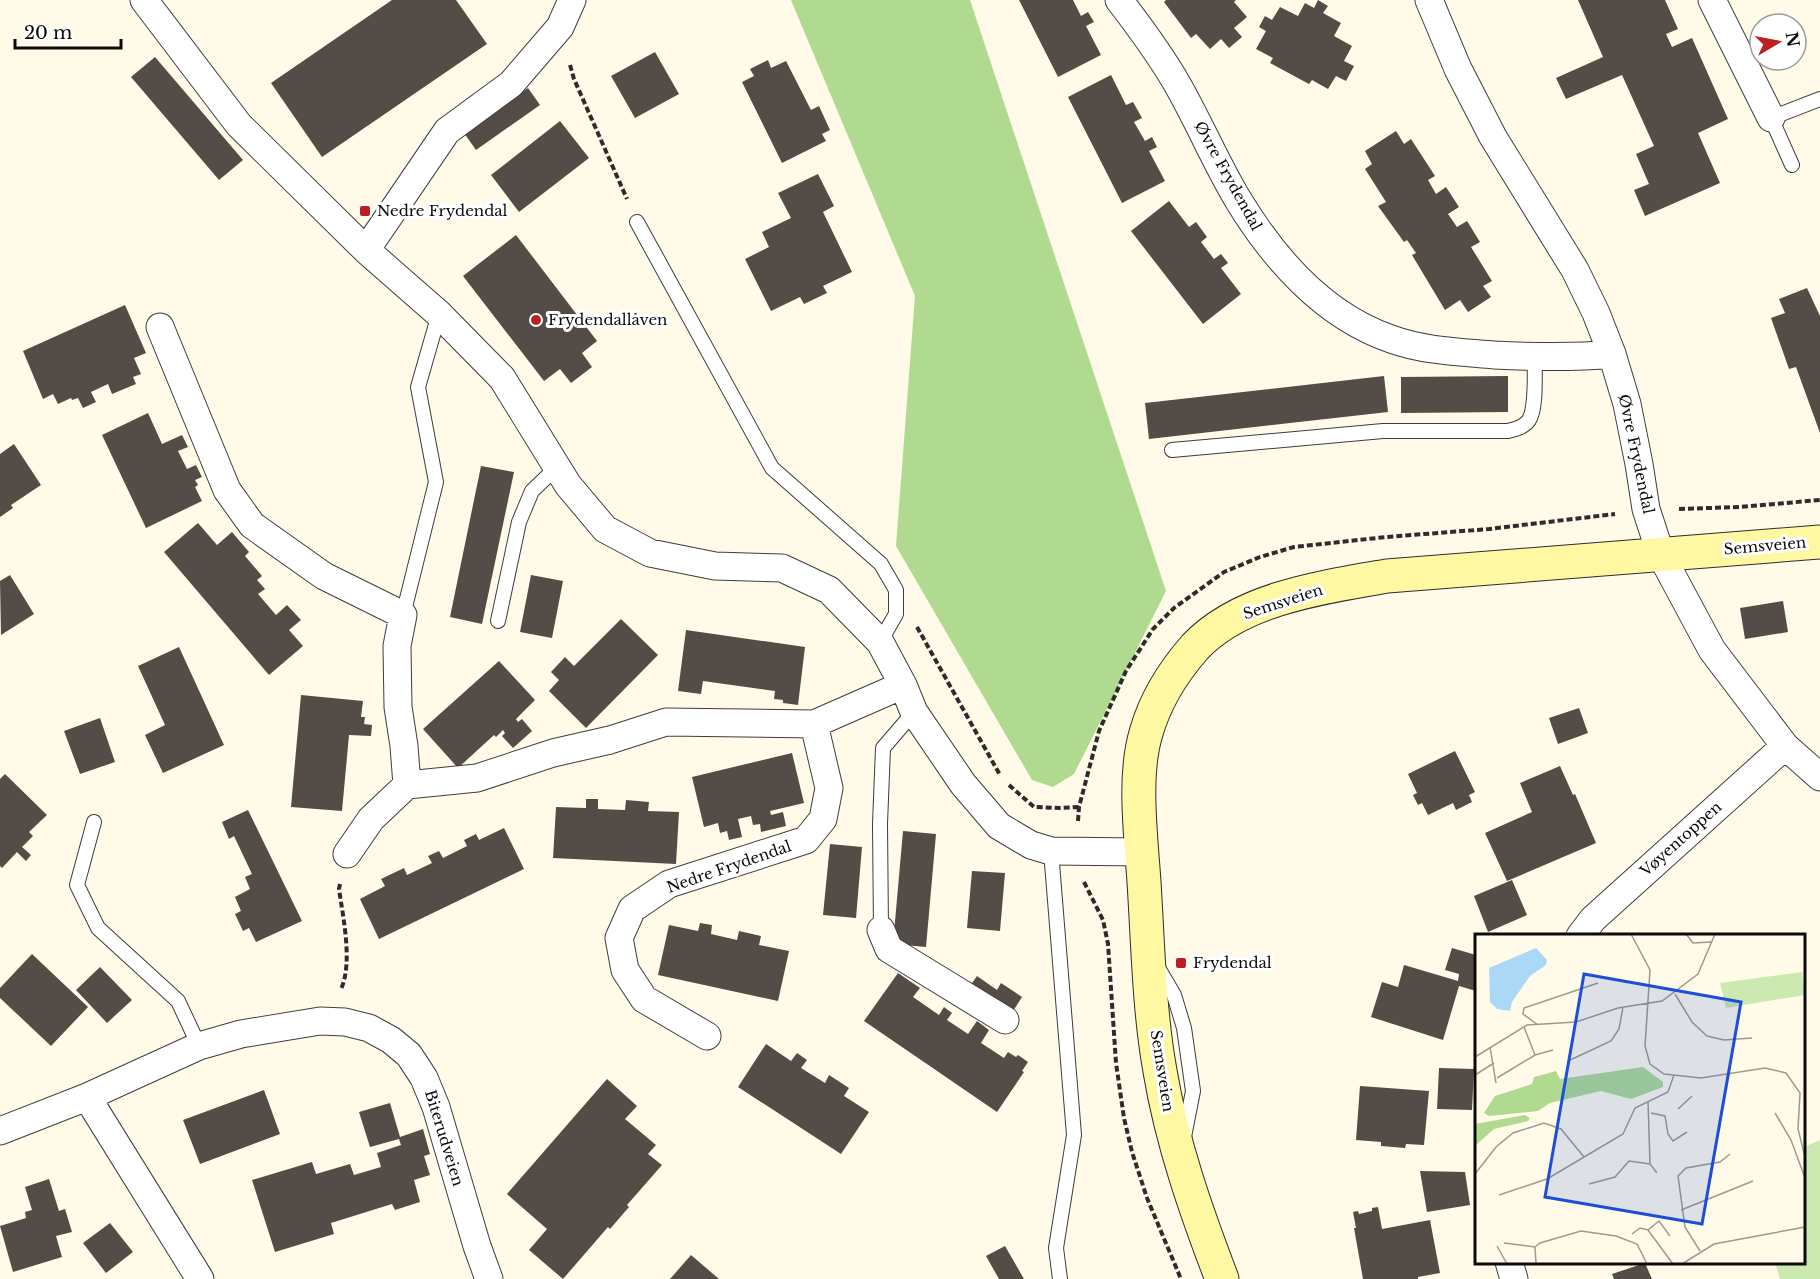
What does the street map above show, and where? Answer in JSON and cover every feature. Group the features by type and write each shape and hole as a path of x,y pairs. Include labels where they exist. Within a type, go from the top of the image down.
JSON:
{"main road":[{"name":"Semsveien","path":"1222,1279 1179,1157 1160,1069 1149,950 1142,852 1140,767 1146,734 1157,702 1175,672 1197,646 1224,624 1252,609 1295,595 1338,585 1387,576 1820,542"}],"street":[{"path":"144,0 239,124 366,250 440,314 502,378 568,485 605,529 650,552 715,566 782,568 829,590 880,642 903,685 914,712 963,784 999,826 1031,845 1064,852 1142,852"},
{"path":"366,250 447,130 511,84 560,27 572,0"},
{"name":"Øvre Frydendal","path":"1119,0 1148,38 1176,82 1237,198 1268,245 1296,277 1324,302 1391,339 1429,349 1534,357 1581,357 1612,354"},
{"name":"Øvre Frydendal","path":"1428,0 1458,69 1493,137 1575,270 1596,313 1612,354 1627,404 1646,509 1661,555"},
{"path":"1712,0 1772,118"},
{"path":"160,327 227,490 252,525 324,576 403,615 397,646 398,708 407,785"},
{"path":"1661,555 1712,650 1785,746 1820,777"},
{"path":"347,854 371,819 407,785 477,778 553,753 610,741 666,722 814,724 903,685"},
{"name":"Nedre Frydendal","path":"707,1036 644,999 625,970 619,939 632,909 669,884 806,840 823,819 829,788 814,724"},
{"name":"Vøyentoppen","path":"1582,934 1593,919 1785,746"},
{"path":"880,930 890,949 1005,1020"},
{"name":"Biterudveien","path":"0,1131 87,1097 199,1046 241,1034 320,1021 345,1022 369,1028 391,1040 409,1055 424,1078 436,1107 489,1279"},
{"path":"87,1097 200,1279"},
{"path":"1509,1264 1514,1279"}],"lane":[{"path":"1792,165 1772,118 1820,99"},
{"path":"637,222 772,468 881,564 896,590 896,614 880,642"},
{"path":"403,615 436,482 418,387 440,314"},
{"path":"1172,450 1383,431 1508,432 1521,427 1529,419 1533,406 1534,357"},
{"path":"498,621 519,522 532,491 556,467"},
{"path":"880,930 880,824 884,748 914,712"},
{"path":"94,822 77,885 98,928 178,1001 199,1046"},
{"path":"1060,1279 1056,1248 1074,1135 1064,852"}],"path":[{"path":"560,27 574,79 637,222"},
{"path":"1181,1279 1147,1198 1126,1130 1116,1064 1108,945 1103,920 1083,880 1064,852 1100,731 1125,671 1153,629 1174,608 1224,572 1260,556 1294,547 1489,529 1646,509 1740,507 1820,500"},
{"path":"896,590 1003,779 1034,807 1079,807"},
{"path":"340,992 344,983 347,948 339,889 347,854"}],"green space":[{"path":"791,0 970,0 1166,591 1074,774 1053,787 1032,780 896,546 915,296"},
{"path":"1820,1140 1820,1279 1780,1279 1775,1264 1805,1264 1805,1147"}],"building":[{"path":"392,0 456,0 487,44 322,157 271,83"},
{"path":"1019,0 1073,0 1081,16 1088,12 1094,22 1086,26 1101,55 1058,77"},
{"path":"1166,0 1236,0 1234,2 1247,17 1234,28 1242,37 1229,48 1221,39 1210,49 1196,34 1191,38 1164,2"},
{"path":"1318,0 1328,6 1323,13 1341,23 1334,36 1352,46 1344,61 1354,66 1346,81 1336,76 1328,89 1312,80 1309,84 1270,63 1273,58 1256,49 1266,31 1259,27 1265,16 1272,20 1280,7 1298,16 1305,3 1314,8"},
{"path":"1578,0 1665,0 1678,29 1666,34 1672,47 1692,38 1728,119 1698,133 1720,183 1645,216 1634,190 1649,184 1636,154 1654,146 1622,75 1566,99 1556,78 1603,57"},
{"path":"655,52 679,94 635,118 611,76"},
{"path":"155,57 243,160 219,180 131,77"},
{"path":"768,60 771,68 786,61 811,110 819,106 830,130 822,134 826,141 782,163 742,82 754,76 750,69"},
{"path":"1111,75 1126,105 1133,102 1142,118 1134,122 1145,141 1152,137 1157,147 1149,151 1165,181 1122,203 1068,97"},
{"path":"528,88 540,105 476,150 464,133"},
{"path":"560,121 589,158 519,212 491,175"},
{"path":"1396,131 1404,144 1411,139 1435,176 1428,180 1436,194 1446,187 1459,207 1448,214 1457,227 1467,221 1480,242 1471,247 1492,281 1483,286 1491,297 1468,312 1460,300 1445,310 1412,255 1416,253 1407,240 1404,242 1378,206 1386,202 1365,169 1372,164 1365,151"},
{"path":"818,174 834,206 823,212 852,272 823,286 827,293 804,304 800,297 771,311 745,259 769,247 762,232 791,218 778,193"},
{"path":"1169,201 1189,227 1196,222 1207,237 1201,242 1214,259 1221,254 1228,263 1221,268 1241,294 1203,324 1131,231"},
{"path":"516,235 597,341 582,353 592,367 571,383 560,369 544,381 463,276"},
{"path":"1807,288 1820,316 1820,433 1796,367 1789,369 1771,318 1785,313 1779,299"},
{"path":"125,305 146,353 134,358 141,374 133,377 136,384 112,394 108,384 91,392 96,402 83,408 78,398 72,400 71,398 58,404 53,394 43,399 23,351"},
{"path":"1384,376 1388,412 1149,439 1145,403"},
{"path":"1508,376 1508,412 1401,413 1401,377"},
{"path":"148,413 162,444 182,435 188,447 178,451 187,469 196,465 202,477 195,480 198,485 195,487 202,501 146,528 102,435"},
{"path":"14,444 41,485 11,505 13,508 0,517 0,454"},
{"path":"481,466 514,472 482,624 450,617"},
{"path":"198,523 217,545 232,532 249,552 245,556 262,576 257,580 265,589 258,594 276,615 287,605 301,620 289,630 303,646 269,675 164,552"},
{"path":"10,575 34,614 1,635 0,581"},
{"path":"531,575 563,581 552,638 520,632"},
{"path":"1783,601 1788,632 1745,639 1740,608"},
{"path":"621,619 658,655 586,728 549,691 559,680 551,672 565,657 574,666"},
{"path":"686,630 805,647 798,705 774,699 775,691 703,681 701,694 678,691"},
{"path":"179,647 224,745 163,773 145,735 165,725 138,666"},
{"path":"499,661 535,700 516,719 518,722 522,719 532,731 513,748 502,736 505,733 503,730 496,737 494,735 458,768 423,729"},
{"path":"301,695 363,701 361,717 365,717 364,724 372,725 371,736 349,735 342,811 291,807"},
{"path":"1579,708 1588,733 1558,744 1549,718"},
{"path":"100,718 115,762 80,774 64,731"},
{"path":"1455,751 1475,792 1469,795 1472,802 1456,810 1453,803 1428,815 1422,803 1418,805 1413,795 1417,793 1408,774"},
{"path":"792,753 804,803 770,811 771,815 783,812 786,826 761,832 760,824 753,825 751,816 738,819 742,837 729,840 727,831 720,833 718,823 704,827 692,777"},
{"path":"1560,766 1596,843 1507,881 1485,833 1532,812 1520,783"},
{"path":"5,774 47,815 29,832 33,836 22,847 31,855 26,861 17,852 2,868 0,866 0,779"},
{"path":"586,799 598,799 598,809 625,810 626,800 649,802 648,811 679,812 676,864 553,858 556,807 586,808"},
{"path":"248,810 302,921 256,942 249,928 243,931 235,914 241,911 235,897 250,889 245,877 252,874 234,836 229,839 222,822"},
{"path":"504,828 524,869 379,939 360,899 385,886 381,879 404,868 407,875 432,863 428,856 439,851 443,858 467,846 464,840 476,834 479,840"},
{"path":"903,831 936,834 926,947 893,944"},
{"path":"830,844 862,847 856,918 823,915"},
{"path":"972,871 1005,873 1000,931 967,928"},
{"path":"1512,880 1527,915 1488,932 1474,896"},
{"path":"700,923 712,925 711,934 737,940 739,931 761,936 759,945 789,951 778,1001 658,975 669,925 698,931"},
{"path":"1452,948 1475,955 1475,991 1459,986 1443,1040 1371,1017 1382,982 1398,987 1404,965 1458,981 1459,974 1445,970"},
{"path":"32,954 88,1007 51,1046 0,998 0,988"},
{"path":"100,967 132,1000 107,1023 76,990"},
{"path":"898,973 920,988 913,997 939,1015 944,1007 952,1013 947,1020 968,1034 977,1021 989,1030 981,1043 1004,1058 1008,1052 1028,1062 1022,1071 1024,1072 997,1112 864,1021"},
{"path":"977,976 997,990 1001,983 1022,997 1010,1016 968,989"},
{"path":"766,1044 791,1061 797,1053 807,1060 801,1068 825,1083 829,1075 849,1088 844,1096 869,1112 841,1154 738,1087"},
{"path":"1439,1068 1474,1069 1472,1110 1437,1109"},
{"path":"607,1079 637,1106 625,1119 656,1145 648,1154 662,1165 627,1205 629,1207 610,1229 608,1227 563,1279 529,1250 547,1229 507,1194"},
{"path":"1360,1086 1429,1091 1424,1145 1406,1144 1405,1148 1381,1146 1381,1142 1356,1140"},
{"path":"264,1090 280,1134 200,1164 183,1120"},
{"path":"390,1103 400,1137 423,1129 430,1154 424,1156 430,1175 414,1180 420,1202 395,1210 392,1204 331,1223 334,1234 275,1252 252,1180 312,1162 316,1174 350,1164 354,1175 381,1167 377,1153 401,1145 399,1139 370,1147 359,1112"},
{"path":"1420,1171 1465,1172 1470,1205 1427,1212"},
{"path":"49,1179 59,1211 65,1209 72,1232 56,1236 62,1257 13,1272 0,1226 26,1218 25,1212 32,1210 25,1187"},
{"path":"1378,1207 1382,1229 1430,1220 1440,1273 1418,1277 1418,1279 1363,1279 1353,1212 1358,1211 1359,1214"},
{"path":"110,1223 133,1252 106,1273 83,1243"},
{"path":"1005,1246 1024,1279 999,1279 986,1256"},
{"path":"691,1255 719,1279 670,1279"},
{"path":"1645,1264 1652,1279 1614,1279 1612,1274"}],"place":[{"name":"Nedre Frydendal","path":"365,211"},
{"name":"Frydendallåven","path":"536,320"},
{"name":"Frydendal","path":"1181,963"}]}
